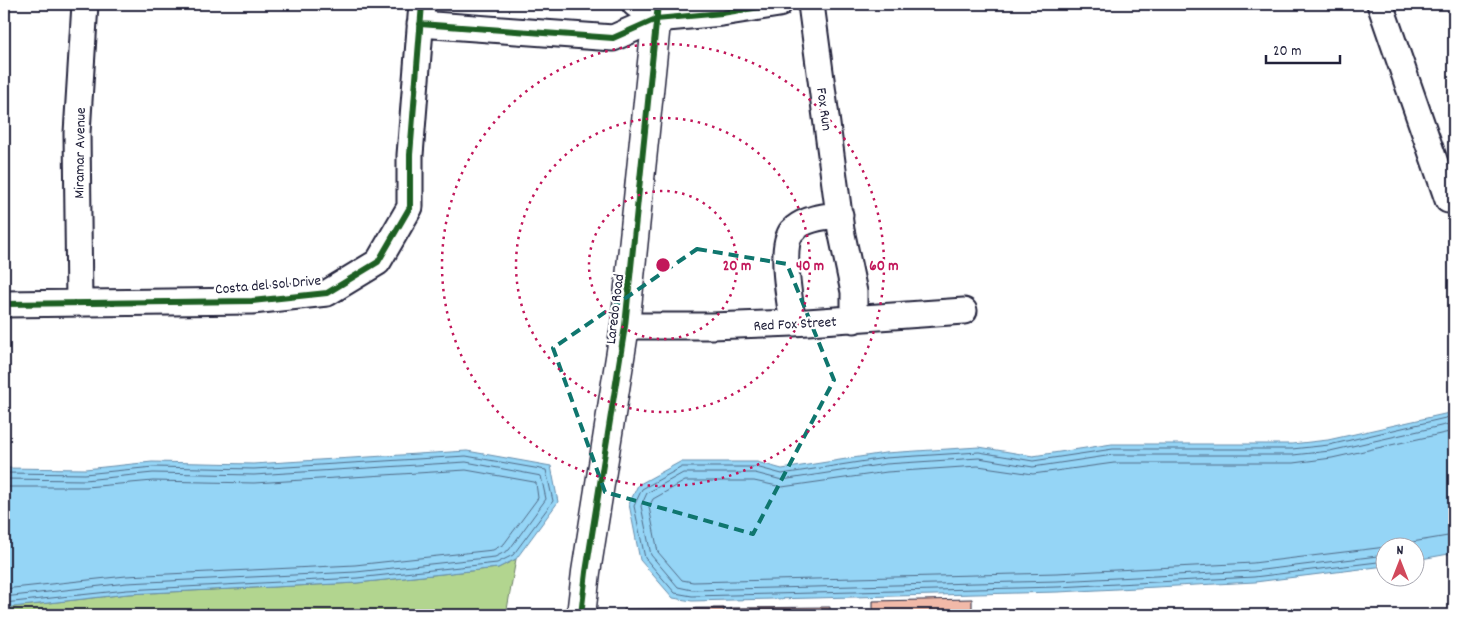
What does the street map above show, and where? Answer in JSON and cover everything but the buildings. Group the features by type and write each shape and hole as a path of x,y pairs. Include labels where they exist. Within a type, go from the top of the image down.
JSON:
{"street":[{"name":"Miramar Avenue","path":"79,303 77,133 85,4"},
{"path":"421,14 613,38 650,9 722,13 779,4"},
{"name":"Fox Run","path":"811,4 840,215 854,292 854,320"},
{"path":"1380,4 1448,200"},
{"name":"Laredo Road","path":"581,615 586,572 625,326 650,9"},
{"name":"Costa del Sol Drive","path":"4,304 252,301 327,293 378,262 410,207 410,155 421,14"},
{"path":"793,323 787,275 786,244 792,231 802,224 814,219 840,215"},
{"name":"Red Fox Street","path":"625,326 712,326 793,323 964,311"}],"highlighted area":[{"path":"697,249 787,264 834,380 753,534 605,492 553,348"}],"green space":[{"path":"516,559 506,615 4,615 4,608 128,594 357,583 498,568"}],"water":[{"path":"1454,410 1454,553 1426,558 1426,536 1376,536 1376,567 1255,582 1058,592 692,601 673,598 640,560 629,504 638,485 680,462 757,462 782,469 885,453 979,447 1033,456 1112,444 1292,444 1328,440 1449,413"},
{"path":"467,451 551,466 558,502 516,559 498,568 357,583 128,594 4,608 4,468 85,469 152,462 253,464"}],"cycle path":[{"path":"4,304 252,301 327,293 378,262 410,207 410,155 422,4"},
{"path":"581,615 586,572 625,326 658,4"},
{"path":"420,24 613,38 656,19 722,13 779,4"}]}
